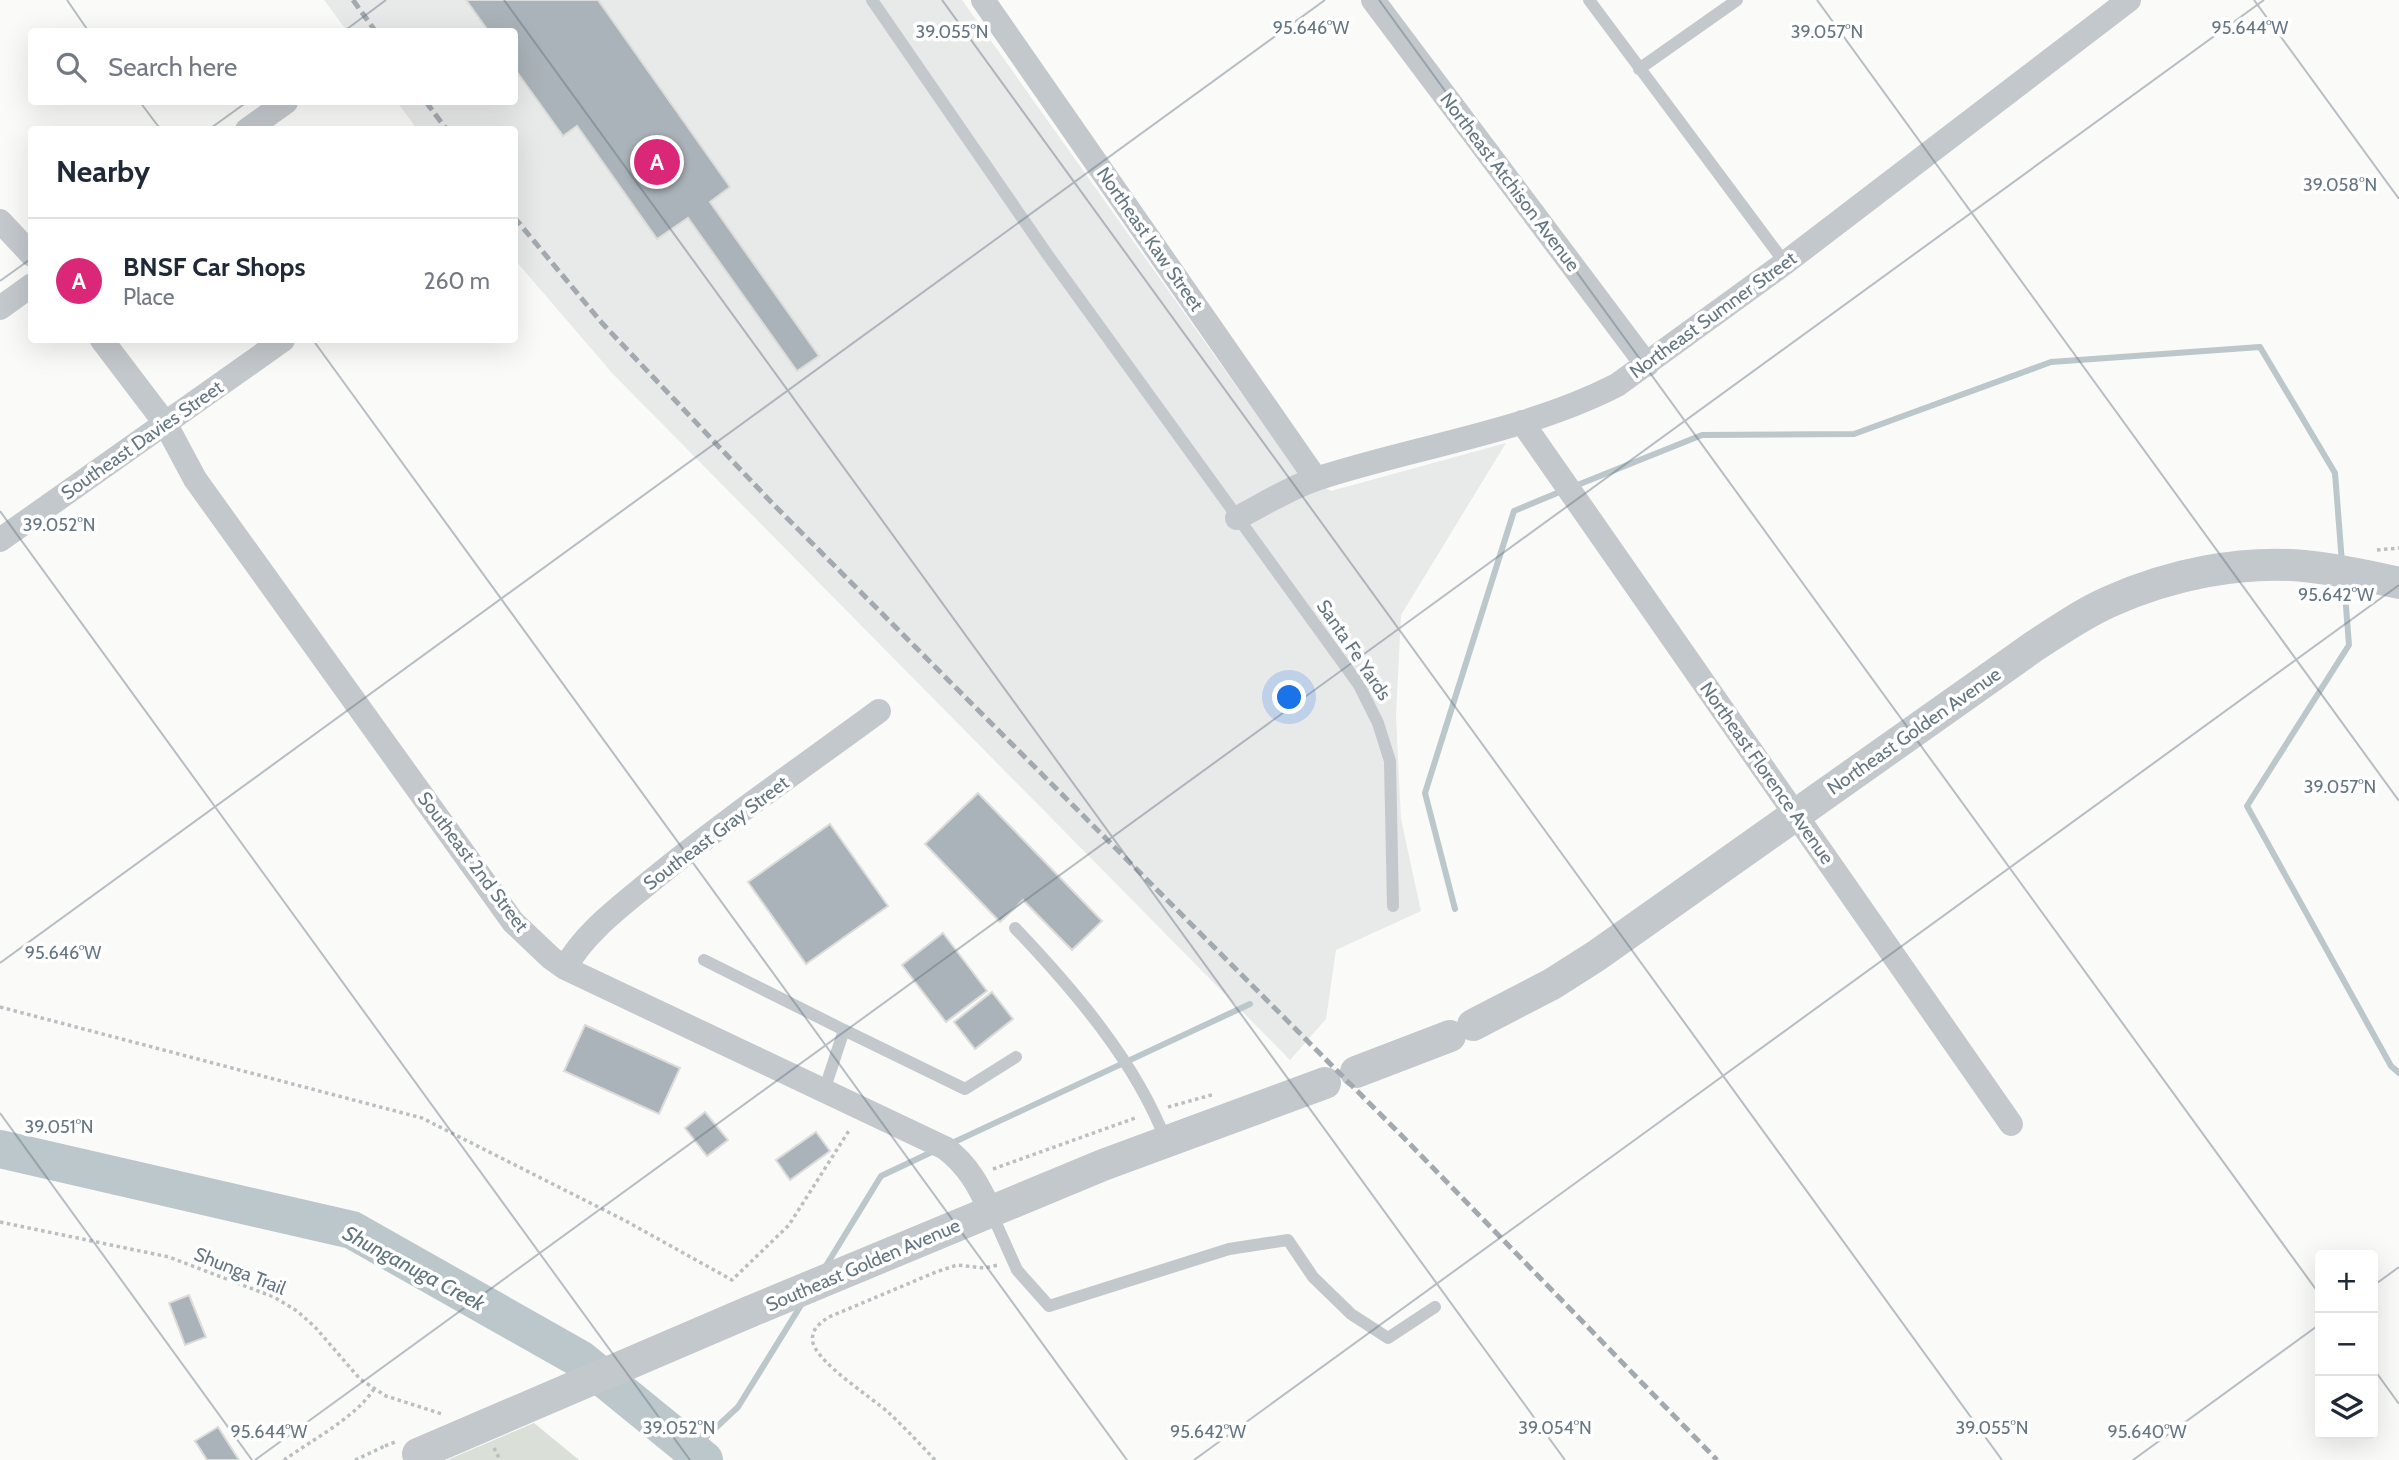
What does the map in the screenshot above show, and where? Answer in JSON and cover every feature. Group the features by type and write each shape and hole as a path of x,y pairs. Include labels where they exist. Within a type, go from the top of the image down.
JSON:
{"street":[{"name":"Northeast Kaw Street","path":"983,0 1317,479"},
{"name":"Northeast Atchison Avenue","path":"1373,0 1647,365"},
{"name":"Northeast Sumner Street","path":"1237,517 1317,479 1522,422 1594,397 1647,365 1785,263 2129,0"},
{"path":"253,126 282,105"},
{"path":"0,222 28,251"},
{"path":"0,308 28,288"},
{"name":"Southeast 2nd Street","path":"104,343 165,423 195,479 513,922 565,968 945,1148 959,1158 974,1176 991,1212"},
{"name":"Southeast Davies Street","path":"0,540 279,343"},
{"name":"Northeast Florence Avenue","path":"1522,422 2011,1124"},
{"name":"Northeast Golden Avenue","path":"1356,1072 1462,1030 1552,984 1596,956 2033,647 2108,602 2189,575 2258,566 2305,566 2399,583"},
{"name":"Southeast Gray Street","path":"565,968 576,948 611,914 688,850 879,711"},
{"name":"Southeast Golden Avenue","path":"403,1453 1102,1165 1325,1083"}],"lane":[{"name":"Santa Fe Yards","path":"872,0 1047,254 1359,685 1378,723 1390,761 1393,906"},
{"path":"1589,0 1785,263"},
{"path":"1639,69 1737,0"},
{"path":"1015,928 1056,972 1121,1057 1155,1112 1166,1142"},
{"path":"704,960 965,1089 1016,1057"},
{"path":"824,1091 844,1030"},
{"path":"991,1212 1017,1270 1049,1306 1229,1249 1288,1240 1313,1277 1351,1314 1388,1338 1435,1307"}],"path":[{"path":"0,1007 422,1118 624,1220 732,1280 789,1225 849,1131 859,1108"},
{"path":"974,1176 1188,1100 1227,1091"},
{"name":"Shunga Trail","path":"0,1222 169,1257 274,1297 297,1311 315,1327 360,1379 374,1389 401,1403 444,1415"},
{"path":"935,1460 888,1413 833,1368 813,1344 813,1334 818,1325 829,1317 936,1272 957,1265 984,1268 1014,1262"},
{"path":"284,1460 360,1406 374,1389"},
{"path":"490,1441 500,1460"},
{"path":"355,1460 403,1453"}],"shaded area":[{"path":"324,0 962,0 1298,473 1331,491 1506,443 1401,615 1396,716 1401,819 1421,911 1336,950 1326,1019 1290,1060 613,374 518,263 518,126 415,126 399,105 518,105 518,28 345,28"},
{"path":"534,1423 579,1460 447,1460"}],"building":[{"path":"466,0 598,0 730,187 710,202 819,356 797,371 688,218 657,239 577,126 563,136 518,74 518,28 486,28"},
{"path":"978,793 1102,921 1072,950 1023,900 1000,922 925,844"},
{"path":"830,824 888,906 806,964 748,882"},
{"path":"943,933 987,991 946,1022 902,965"},
{"path":"992,992 1013,1019 975,1049 954,1022"},
{"path":"585,1025 680,1068 659,1114 564,1071"},
{"path":"705,1112 728,1140 707,1156 685,1128"},
{"path":"816,1132 830,1151 790,1180 776,1160"},
{"path":"189,1295 206,1337 185,1345 169,1303"},
{"path":"218,1427 239,1460 207,1460 195,1441"}],"waterway":[{"path":"1575,486 1702,435 1854,434 2051,362 2260,347 2335,473 2342,563"},
{"path":"1455,909 1425,793 1514,511 1562,491"},
{"path":"2344,581 2349,645 2247,806 2391,1066 2399,1073"},
{"path":"950,1144 1250,1004"},
{"name":"Shunganuga Creek","path":"0,1149 352,1230 580,1359 704,1460"},
{"path":"824,1269 881,1176 934,1151"},
{"path":"692,1450 738,1407 803,1302"}],"railway":[{"path":"353,0 373,28"},
{"path":"428,105 444,126"},
{"path":"518,222 602,323 774,505 1406,1140 1717,1460"}],"place":[{"name":"BNSF Car Shops","path":"657,162"}]}
